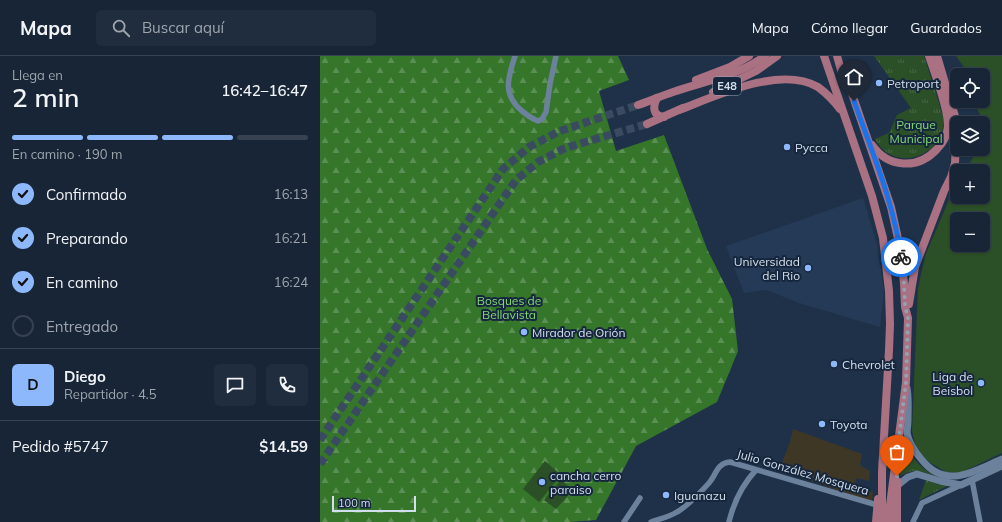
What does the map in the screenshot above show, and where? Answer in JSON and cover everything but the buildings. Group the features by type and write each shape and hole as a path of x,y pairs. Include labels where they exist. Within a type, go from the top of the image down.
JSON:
{"main road":[{"path":"674,91 730,67 750,56"},
{"path":"824,56 872,196 883,238 889,291 889,350 882,472 882,522"},
{"path":"837,56 886,192 899,242 905,306 908,318"},
{"path":"868,139 879,154 898,164 911,164 924,160 940,146 946,134 948,120 929,56"},
{"path":"937,56 955,116"},
{"name":"E48","path":"638,105 674,91 734,73 772,57"},
{"name":"E48","path":"647,124 748,76 772,57"},
{"path":"679,110 756,83 776,80 792,80 804,82 818,88 830,98 843,114"},
{"path":"658,98 654,106 654,111 658,116 664,116"},
{"path":"896,522 899,438 906,382 910,289 915,267 951,177 955,156"},
{"path":"876,522 883,506 899,438"},
{"path":"883,506 889,522"}],"street":[{"path":"516,56 509,77 508,89 510,96 515,105 533,119 538,121 542,119 546,112 556,56"},
{"path":"906,382 909,398 907,433 914,451 925,464 936,472 946,476 956,477 1002,459"},
{"name":"Julio González Mosquera","path":"650,522 680,510 698,495 711,481 718,468 724,462 730,462 883,506"},
{"path":"913,522 922,503 1002,466"},
{"path":"729,522 733,506 738,495 756,470"},
{"path":"898,485 908,477 916,474 961,485"},
{"path":"972,480 980,522"},
{"path":"624,522 640,498"}],"shaded area":[{"name":"Universidad del Rio","path":"863,198 877,244 884,291 880,327 799,303 766,290 744,293 726,246"},
{"path":"793,429 862,454 860,465 870,471 869,481 857,478 854,485 873,492 872,502 779,470 790,442"}],"green space":[{"name":"Bosques de Bellavista","path":"320,56 618,56 629,80 599,91 616,151 664,135 707,249 732,299 738,351 717,402 636,446 596,520 569,522 320,522"},
{"name":"Parque Municipal","path":"874,56 924,56 944,120 942,133 936,144 927,152 905,158 893,156 883,150 875,139 889,133 897,115 911,108"},
{"path":"956,56 1002,56 1002,453 960,473 946,472 929,462 921,454 915,444 912,431 918,288 925,256 950,197 950,204 990,204 990,164 969,164 974,156 990,156 990,116 981,116 977,108 990,108 990,68 965,68"},
{"path":"904,435 911,455 920,465 937,477 919,471 905,473 900,476"},
{"name":"cancha cerro paraiso","path":"545,461 561,475 539,502 523,489"},
{"path":"561,480 573,490 556,509 544,500"},
{"path":"926,480 940,485 949,485 919,500"}],"tunnel":[{"path":"320,440 503,169 529,147 560,131 638,105"},
{"path":"320,464 516,180 538,162 565,148 647,124"}],"way so far":[{"path":"897,476 899,438 906,382 906,339 908,318 905,306 901,257"}],"place":[{"name":"Petroport","path":"879,83"},
{"name":"Pycca","path":"787,147"},
{"name":"Universidad del Rio","path":"808,268"},
{"name":"Mirador de Orión","path":"524,332"},
{"name":"Chevrolet","path":"834,364"},
{"name":"Liga de Beisbol","path":"981,383"},
{"name":"Toyota","path":"822,424"},
{"name":"cancha cerro paraiso","path":"542,482"},
{"name":"Iguanazu","path":"666,495"}],"route":[{"path":"854,101 891,208 901,257"}]}
